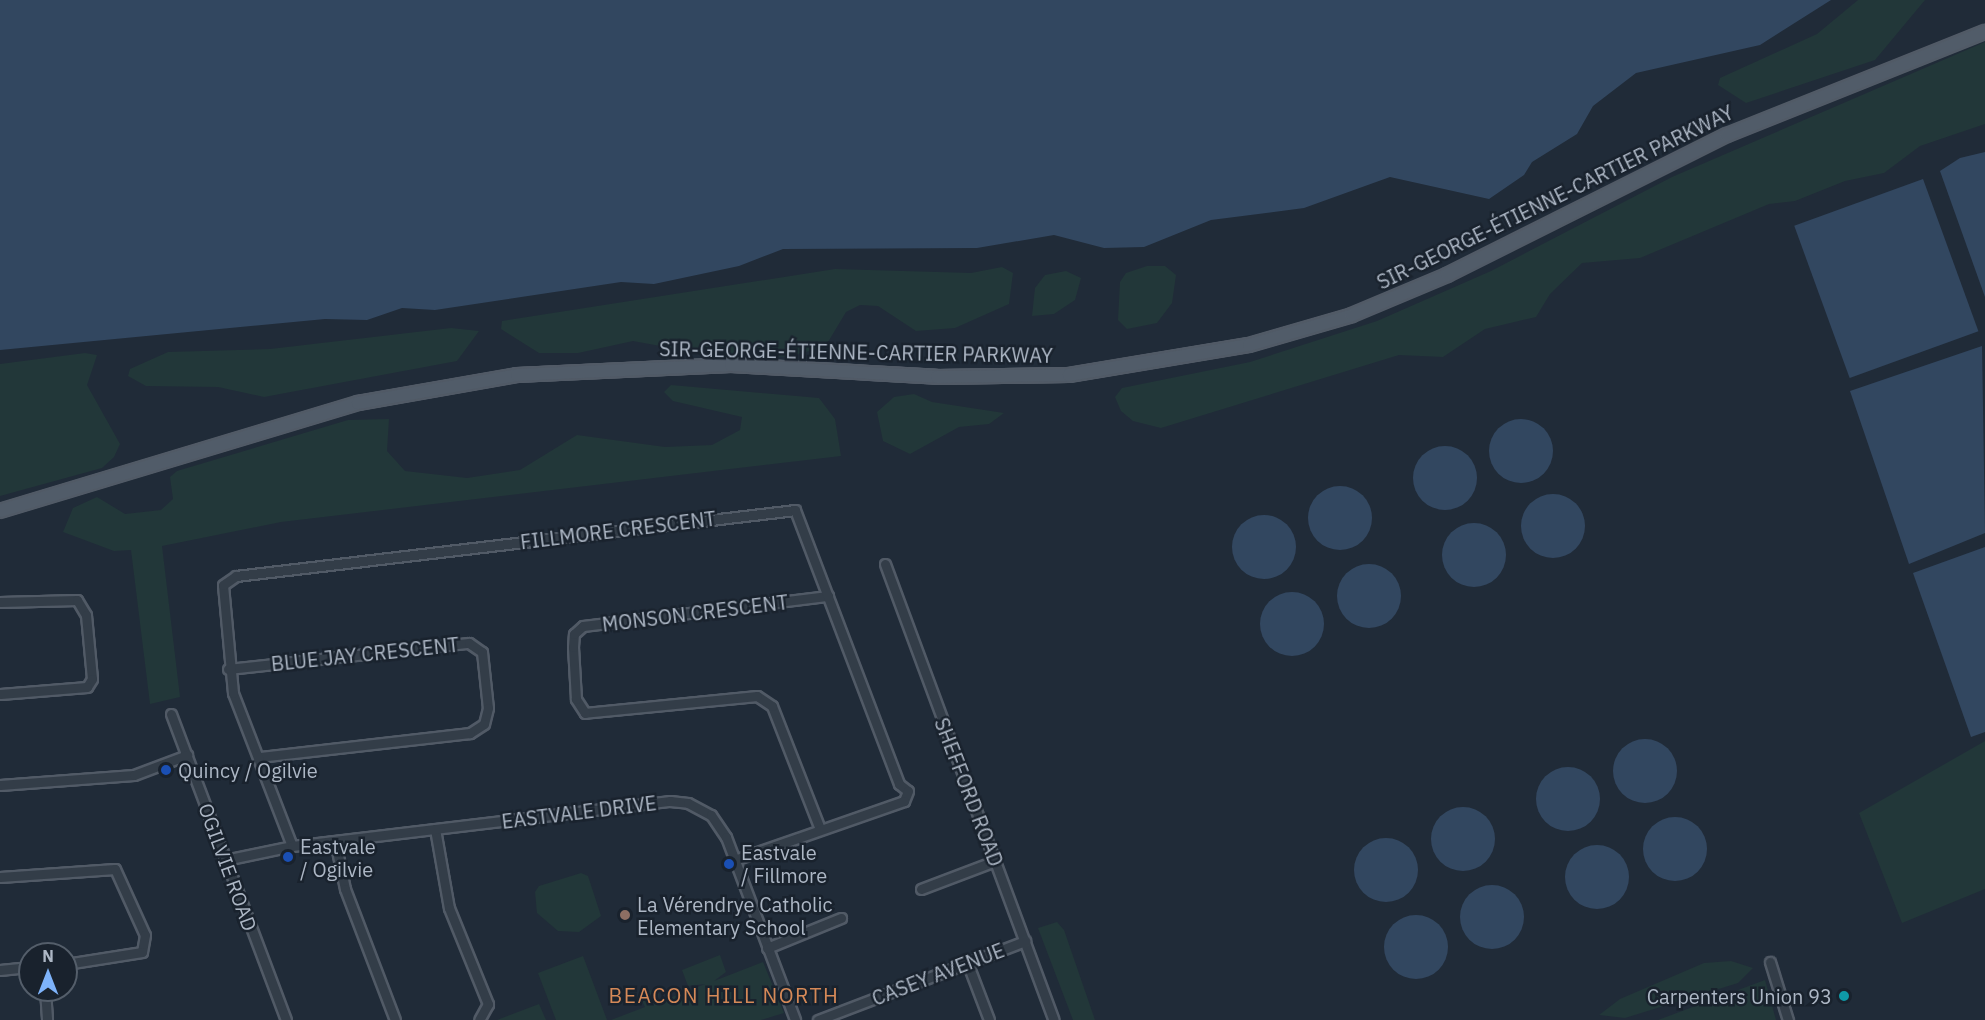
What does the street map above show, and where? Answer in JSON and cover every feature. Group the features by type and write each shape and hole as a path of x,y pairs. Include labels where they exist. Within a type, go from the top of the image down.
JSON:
{"main road":[{"name":"SIR-GEORGE-ÉTIENNE-CARTIER PARKWAY","path":"0,511 358,403 517,375 731,365 937,377 1069,375 1249,345 1352,315 1448,275 1727,135 1985,32"}],"street":[{"name":"FILLMORE CRESCENT","path":"292,846 228,669 220,602 222,585 236,576 783,509 795,510 899,784 908,791 904,801 735,860"},
{"name":"SHEFFORD ROAD","path":"885,564 1054,1020"},
{"name":"MONSON CRESCENT","path":"820,829 772,706 757,696 585,713 576,699 573,648 574,634 582,626 828,596"},
{"path":"0,602 77,600 86,615 92,680 87,687 0,694"},
{"name":"BLUE JAY CRESCENT","path":"228,669 469,643 482,652 488,708 484,724 471,733 258,757"},
{"name":"OGILVIE ROAD","path":"171,714 286,1020"},
{"path":"0,785 135,775 187,755"},
{"name":"EASTVALE DRIVE","path":"225,860 292,846 670,801 711,815 735,860 795,1020"},
{"path":"435,829 449,908 488,1004 478,1020"},
{"path":"335,841 345,889 395,1020"},
{"path":"921,889 995,861"},
{"path":"0,877 115,869 145,935 142,952 78,962"},
{"path":"767,948 841,918"},
{"name":"CASEY AVENUE","path":"818,1020 1025,941"},
{"path":"967,962 989,1020"},
{"path":"1770,962 1788,1020"},
{"path":"0,970 18,968"},
{"path":"46,1002 47,1020"}],"green space":[{"path":"1858,0 1925,0 1875,60 1746,103 1718,85 1720,78 1817,34"},
{"path":"1985,42 1985,124 1920,146 1884,173 1845,181 1795,201 1769,204 1640,258 1582,263 1550,294 1536,317 1485,329 1443,357 1399,355 1161,428 1133,421 1121,411 1115,397 1122,388 1250,362 1377,321 1491,271 1672,177"},
{"path":"1147,266 1165,266 1176,275 1172,303 1157,323 1127,329 1118,320 1120,282 1126,273"},
{"path":"1002,267 1013,273 1009,304 955,328 916,331 878,306 860,305 846,312 825,347 786,357 687,351 633,341 578,353 539,353 501,329 502,321 835,269 971,273"},
{"path":"1066,271 1081,278 1075,300 1054,314 1032,316 1035,288 1045,275"},
{"path":"451,328 479,331 457,361 264,397 218,387 146,386 128,376 130,369 168,352 270,349"},
{"path":"85,353 97,355 87,385 120,444 114,457 102,468 0,496 0,364"},
{"path":"671,385 819,398 835,419 841,456 281,522 162,546 180,697 150,704 131,550 114,551 63,532 73,508 97,497 125,514 161,510 173,499 170,477 177,471 348,420 389,419 387,451 405,471 467,478 520,470 577,435 665,447 712,445 740,430 742,417 673,401 664,392"},
{"path":"914,394 932,402 1004,413 989,424 959,427 910,454 883,441 877,412 894,397"},
{"path":"1985,741 1985,889 1902,923 1859,813"},
{"path":"581,873 588,876 601,916 579,932 558,931 537,913 535,892 539,886"},
{"path":"1057,922 1064,930 1095,1020 1073,1020 1038,928"},
{"path":"720,955 726,972 714,981 763,962 784,1013 761,1020 611,1020 645,1007 639,995 651,990 659,994 657,1003 705,984 688,986 682,970"},
{"path":"583,956 607,1020 556,1020 538,973"},
{"path":"1731,961 1753,968 1738,983 1625,1018 1599,1015 1620,999 1704,963"},
{"path":"1765,980 1776,1020 1658,1020"},
{"path":"539,1004 546,1020 497,1020"}],"water":[{"path":"0,0 1831,0 1760,45 1636,73 1593,106 1577,134 1532,162 1524,175 1489,199 1390,177 1304,208 1211,220 1144,247 1104,248 1054,235 977,248 783,249 739,266 654,284 621,282 435,310 402,308 367,320 325,319 0,350"},
{"path":"1985,152 1985,297 1940,171 1960,158"},
{"path":"1923,179 1978,331 1850,378 1794,226"},
{"path":"1982,346 1985,533 1909,564 1850,391"},
{"path":"1515,419 1527,419 1544,428 1551,439 1553,451 1551,463 1544,474 1527,483 1515,483 1503,478 1494,469 1489,457 1489,445 1494,433 1503,424"},
{"path":"1439,446 1451,446 1468,455 1475,466 1477,478 1475,490 1468,501 1451,510 1439,510 1427,505 1418,496 1413,484 1413,472 1418,460 1427,451"},
{"path":"1334,486 1346,486 1363,495 1370,506 1372,518 1370,530 1363,541 1346,550 1334,550 1322,545 1313,536 1308,524 1308,512 1313,500 1322,491"},
{"path":"1547,494 1559,494 1576,503 1583,514 1585,526 1583,538 1576,549 1559,558 1547,558 1535,553 1526,544 1521,532 1521,520 1526,508 1535,499"},
{"path":"1258,515 1270,515 1287,524 1294,535 1296,547 1294,559 1287,570 1270,579 1258,579 1246,574 1237,565 1232,553 1232,541 1237,529 1246,520"},
{"path":"1468,523 1480,523 1497,532 1504,543 1506,555 1504,567 1497,578 1480,587 1468,587 1456,582 1447,573 1442,561 1442,549 1447,537 1456,528"},
{"path":"1985,547 1985,732 1971,737 1913,573"},
{"path":"1363,564 1375,564 1392,573 1399,584 1401,596 1399,608 1392,619 1375,628 1363,628 1351,623 1342,614 1337,602 1337,590 1342,578 1351,569"},
{"path":"1286,592 1298,592 1315,601 1322,612 1324,624 1322,636 1315,647 1298,656 1286,656 1274,651 1265,642 1260,630 1260,618 1265,606 1274,597"},
{"path":"1639,739 1651,739 1668,748 1675,759 1677,771 1675,783 1668,794 1651,803 1639,803 1627,798 1618,789 1613,777 1613,765 1618,753 1627,744"},
{"path":"1562,767 1574,767 1591,776 1598,787 1600,799 1598,811 1591,822 1574,831 1562,831 1550,826 1541,817 1536,805 1536,793 1541,781 1550,772"},
{"path":"1457,807 1469,807 1486,816 1493,827 1495,839 1493,851 1486,862 1469,871 1457,871 1445,866 1436,857 1431,845 1431,833 1436,821 1445,812"},
{"path":"1669,817 1681,817 1698,826 1705,837 1707,849 1705,861 1698,872 1681,881 1669,881 1657,876 1648,867 1643,855 1643,843 1648,831 1657,822"},
{"path":"1380,838 1392,838 1409,847 1416,858 1418,870 1416,882 1409,893 1392,902 1380,902 1368,897 1359,888 1354,876 1354,864 1359,852 1368,843"},
{"path":"1591,845 1603,845 1620,854 1627,865 1629,877 1627,889 1620,900 1603,909 1591,909 1579,904 1570,895 1565,883 1565,871 1570,859 1579,850"},
{"path":"1486,885 1498,885 1515,894 1522,905 1524,917 1522,929 1515,940 1498,949 1486,949 1474,944 1465,935 1460,923 1460,911 1465,899 1474,890"},
{"path":"1410,915 1422,915 1439,924 1446,935 1448,947 1446,959 1439,970 1422,979 1410,979 1398,974 1389,965 1384,953 1384,941 1389,929 1398,920"}],"place":[{"name":"Quincy / Ogilvie","path":"166,770"},
{"name":"Eastvale / Ogilvie","path":"288,857"},
{"name":"Eastvale / Fillmore","path":"729,864"},
{"name":"La Vérendrye Catholic Elementary School","path":"625,915"},
{"name":"Carpenters Union 93","path":"1844,996"}],"district":[{"name":"BEACON HILL NORTH","path":"724,995"}]}
